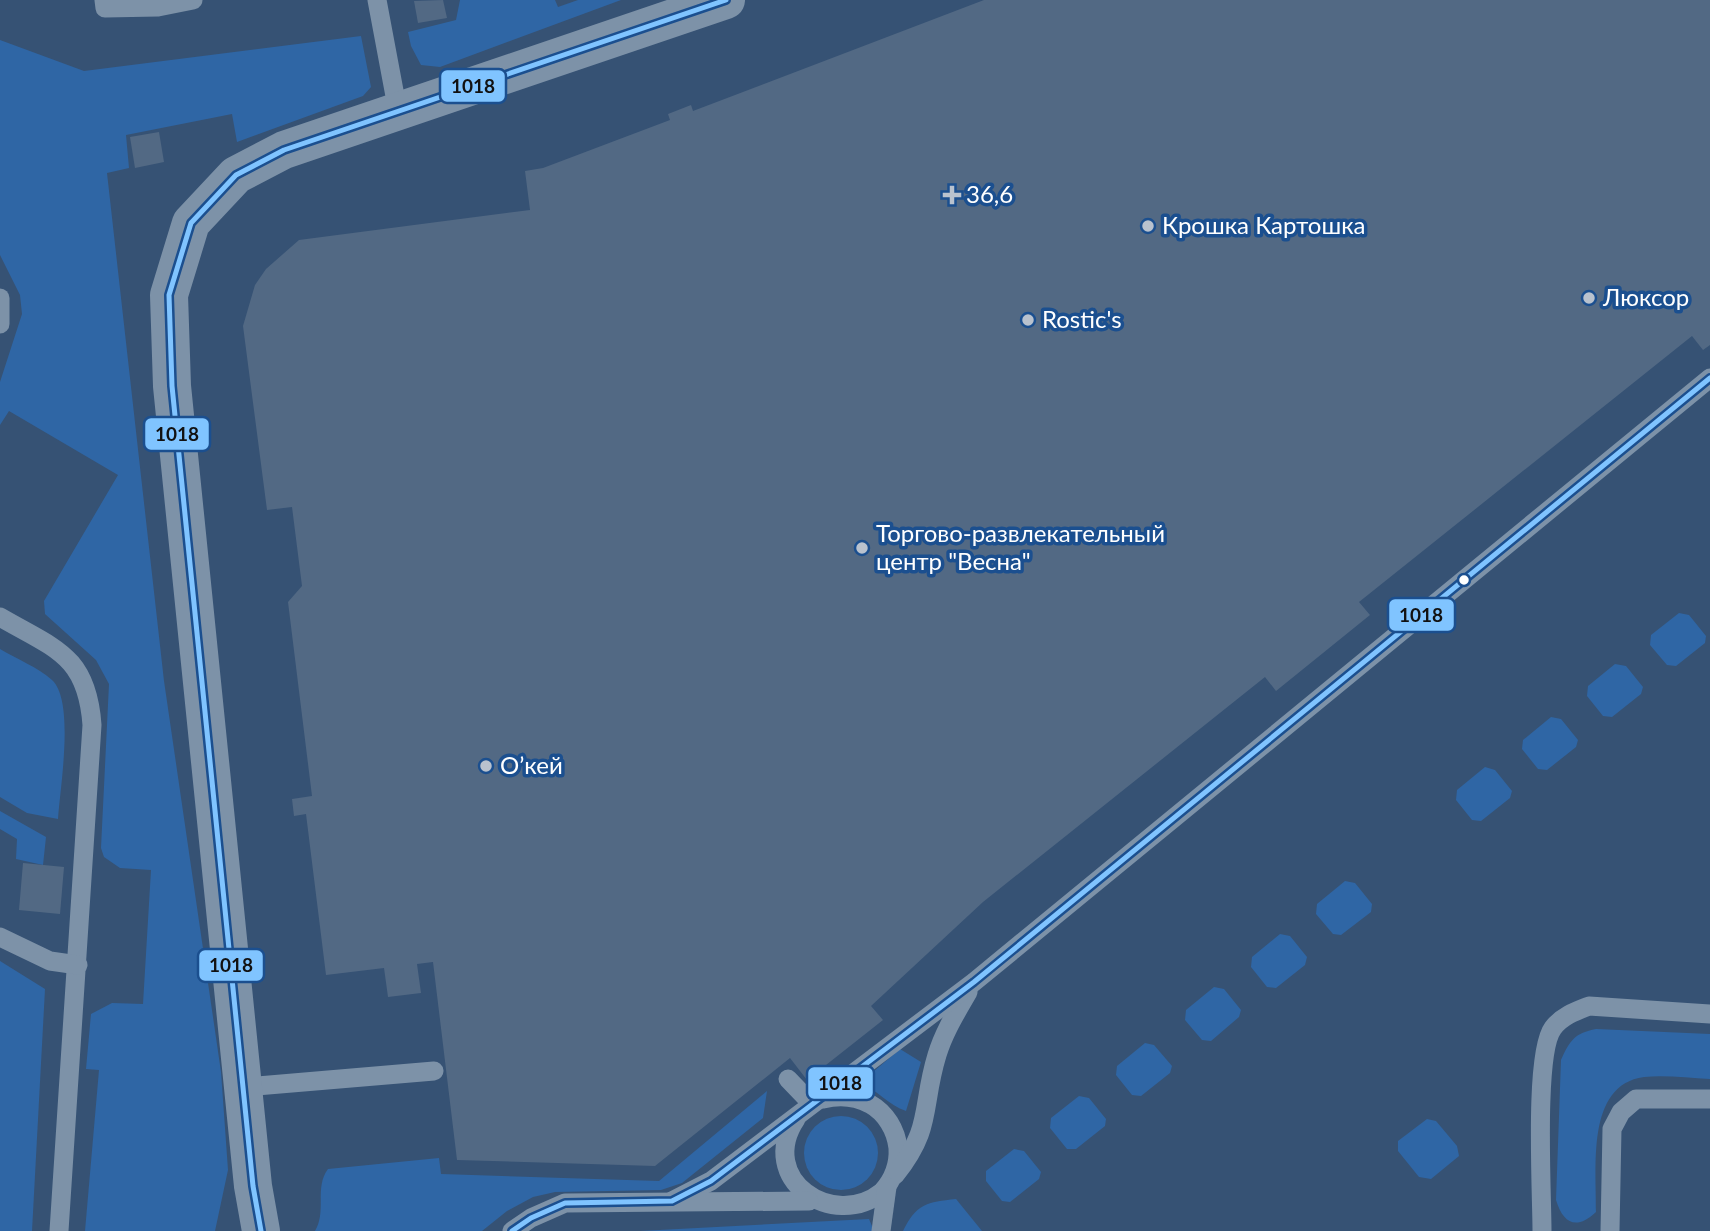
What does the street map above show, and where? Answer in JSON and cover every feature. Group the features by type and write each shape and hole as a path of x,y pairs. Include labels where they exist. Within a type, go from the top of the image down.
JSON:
{"street":[{"path":"261,1231 253,1186 246,1087 172,386 169,295 191,223 236,175 284,150 726,0"},
{"path":"245,1231 253,1186"}],"lane":[{"path":"104,0 105,8 158,7 193,0"},
{"path":"377,0 398,112"},
{"path":"0,298 0,324"},
{"path":"672,1201 710,1181 974,982 1702,392 1710,378"},
{"path":"0,617 58,651 75,666 86,682 90,700 92,725 78,965 59,1231"},
{"path":"0,937 50,961 78,965"},
{"path":"881,1231 889,1183 896,1168 898,1145 883,1114 853,1098 834,1097 810,1106 785,1142 785,1165 794,1185 809,1201 825,1208 842,1210 875,1200 889,1183 912,1154 922,1133 936,1058 946,1031 974,982"},
{"path":"1542,1231 1541,1088 1548,1035 1554,1026 1572,1012 1589,1006 1710,1014"},
{"path":"246,1087 434,1071"},
{"path":"788,1079 810,1106"},
{"path":"1610,1231 1612,1129 1621,1112 1636,1099 1710,1099"},
{"path":"512,1231 531,1218 565,1203 809,1201"}],"shaded area":[{"path":"460,0 555,0 558,7 578,0 621,0 440,67 421,65 411,46 408,32 456,20"},
{"path":"361,36 371,87 363,96 237,142 232,114 126,135 129,168 107,173 164,681 221,1072 228,1170 215,1231 85,1231 99,1070 86,1069 91,1014 112,1003 143,1004 151,870 120,868 104,857 101,848 109,684 96,660 45,614 44,601 118,475 9,411 0,425 0,382 22,314 20,295 0,255 0,40 84,71"},
{"path":"1679,613 1689,615 1706,636 1705,643 1676,666 1667,665 1650,645 1651,635"},
{"path":"0,649 46,675 59,691 65,725 58,819 27,813 0,797"},
{"path":"1615,664 1626,666 1643,687 1641,694 1612,717 1603,716 1587,696 1588,686"},
{"path":"1551,717 1561,719 1578,740 1576,747 1547,770 1538,769 1522,749 1523,740"},
{"path":"1485,767 1495,770 1512,791 1510,798 1481,821 1472,820 1456,800 1457,790"},
{"path":"0,811 46,837 43,865 16,859 17,839 0,829"},
{"path":"1345,881 1355,883 1372,904 1371,912 1341,935 1333,934 1316,914 1317,904"},
{"path":"1280,934 1290,936 1307,957 1305,965 1276,988 1267,987 1251,967 1252,957"},
{"path":"0,961 45,989 32,1231 0,1231"},
{"path":"1214,987 1224,989 1241,1010 1239,1017 1211,1041 1202,1040 1185,1020 1186,1010"},
{"path":"1596,1029 1710,1034 1710,1079 1644,1077 1625,1083 1612,1095 1603,1112 1598,1131 1596,1212 1576,1223 1566,1219 1556,1200 1561,1060 1574,1039"},
{"path":"1145,1043 1154,1045 1172,1066 1170,1073 1141,1096 1132,1095 1116,1075 1117,1066"},
{"path":"900,1049 921,1062 906,1111 860,1083"},
{"path":"767,1091 763,1118 682,1183 661,1190 555,1192 533,1197 507,1211 482,1231 315,1231 320,1216 322,1184 328,1169 439,1158 441,1174 659,1181"},
{"path":"1079,1096 1089,1098 1106,1119 1105,1126 1076,1149 1067,1149 1050,1128 1051,1118"},
{"path":"841,1116 862,1122 872,1132 878,1153 872,1174 862,1184 841,1190 820,1184 810,1174 804,1153 810,1132 820,1122"},
{"path":"1427,1119 1436,1121 1457,1146 1459,1156 1431,1179 1419,1177 1398,1151 1398,1141"},
{"path":"1014,1149 1024,1151 1041,1172 1039,1179 1010,1202 1002,1201 986,1181 986,1171"},
{"path":"956,1199 982,1231 903,1231 913,1215 923,1206"},
{"path":"869,1219 874,1231 640,1231"}],"building":[{"path":"443,0 447,18 418,23 414,1"},
{"name":"Торгово-развлекательный центр \"Весна\"","path":"984,0 1710,0 1710,345 1703,350 1692,336 1359,602 1370,615 1276,691 1265,677 983,902 871,1006 883,1020 807,1080 790,1058 655,1166 457,1160 433,962 417,964 421,993 388,997 384,968 326,975 306,814 294,816 292,799 312,796 288,602 302,586 292,507 267,510 243,326 255,285 266,269 299,240 530,210 525,171 543,168 670,120 668,114 691,105 693,111"},
{"path":"159,132 164,162 135,168 130,137"},
{"path":"23,863 64,867 60,914 19,910"}],"transit line":[{"name":"1018","path":"261,1231 253,1186 172,386 169,295 191,223 236,175 284,150 726,0"},
{"name":"1018","path":"512,1231 531,1218 565,1203 672,1201 711,1181 974,982 1710,378"}],"place":[{"name":"36,6","path":"952,195"},
{"name":"Крошка Картошка","path":"1148,226"},
{"name":"Люксор","path":"1589,298"},
{"name":"Rostic's","path":"1028,320"},
{"name":"Торгово-развлекательный центр \"Весна\"","path":"862,548"},
{"name":"О’кей","path":"486,766"}]}
